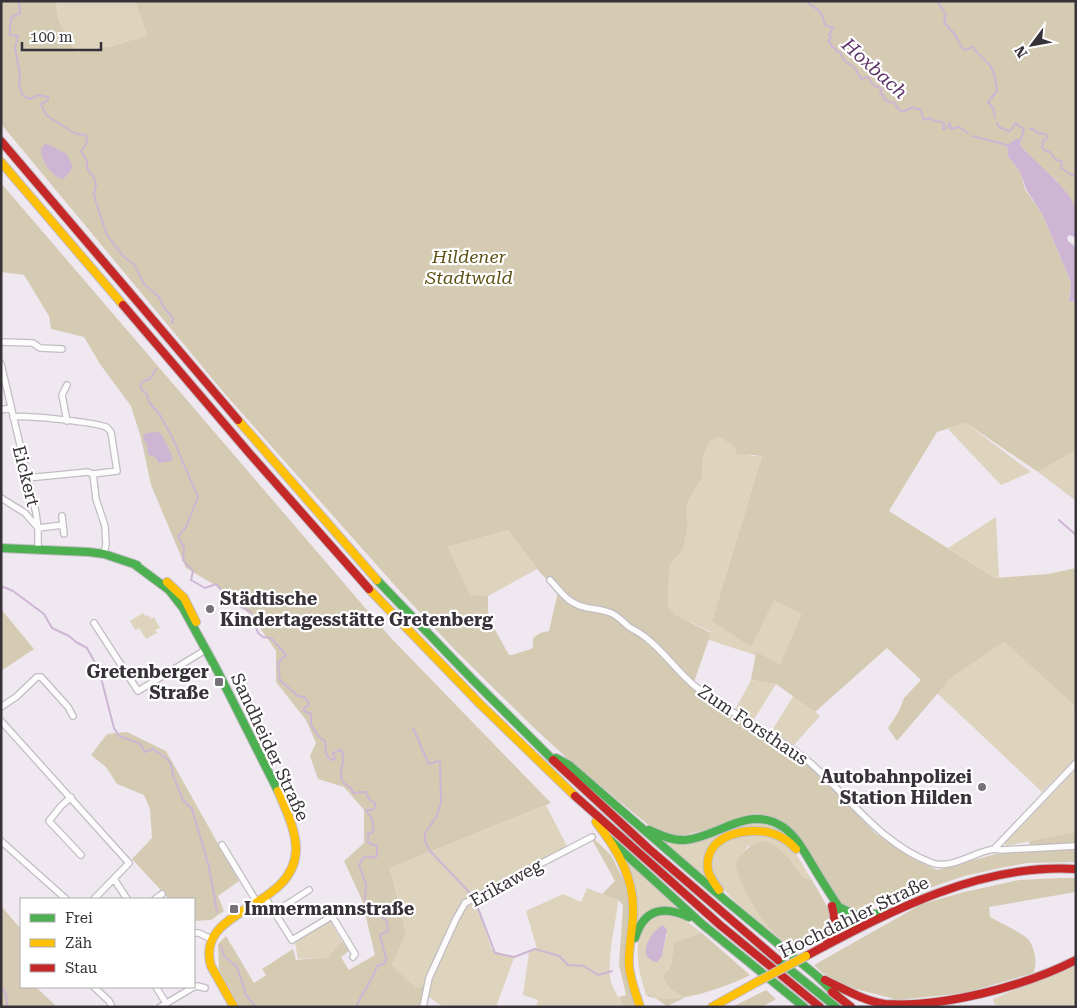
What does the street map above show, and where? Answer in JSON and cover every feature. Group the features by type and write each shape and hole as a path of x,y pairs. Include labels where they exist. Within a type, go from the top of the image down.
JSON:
{"main road":[{"path":"1,141 352,552 440,647 613,817 736,924 836,1007"},
{"path":"1,162 274,482 349,566 451,675 580,801 727,930 820,1007"},
{"name":"Sandheider Straße","path":"3,549 104,554 134,564 160,576 181,594 190,608 207,649 276,788 294,832 296,848 292,869 278,888 266,899 226,921 217,929 211,939"},
{"path":"544,751 569,765 837,995"},
{"path":"580,801 610,840 625,867 632,887 633,909 629,963 633,985 644,1005"},
{"path":"636,823 666,837 675,840 685,840 742,820 753,818 772,821 786,831 801,847 851,932"},
{"path":"725,900 709,872 710,852 727,835 757,831 778,835 795,847 836,907 856,915 888,913"},
{"path":"610,840 702,924 804,1007"},
{"name":"Hochdahler Straße","path":"712,1007 888,913 943,890 987,878 1024,871 1076,869"},
{"path":"825,946 835,931 836,907"},
{"path":"644,1005 636,979 633,957 635,936 641,923 647,916 662,910 679,911 702,924"},
{"path":"736,924 760,935 774,945 851,1007"},
{"path":"211,939 209,961 234,1007"},
{"path":"817,976 866,999 889,1004 917,1006 966,1000 996,992 1027,982 1076,960"}],"street":[{"path":"1,342 34,344 40,348 62,349"},
{"name":"Eickert","path":"1,364 38,528 38,551"},
{"path":"67,385 62,395 67,421"},
{"path":"1,410 10,408"},
{"path":"12,417 67,421 107,428 111,432 117,471 27,478"},
{"path":"93,474 96,499 105,526 106,544 104,554"},
{"path":"1,498 25,513 38,528"},
{"path":"62,516 64,534"},
{"name":"Eickert","path":"38,528 63,525"},
{"name":"Zum Forsthaus","path":"550,580 571,602 578,606 610,613 644,636 655,645 680,674 697,688 794,749 876,829 918,857 937,865 974,857 995,848 1001,850 1076,846"},
{"path":"94,622 138,691 207,649"},
{"path":"1,707 16,697 37,677 41,677 68,707 73,716"},
{"path":"1,721 129,864 95,898"},
{"path":"995,848 1076,763"},
{"path":"71,797 49,821 81,855"},
{"name":"Erikaweg","path":"423,1007 429,978 456,919 466,903 592,837"},
{"path":"1,841 65,898"},
{"path":"222,845 258,904"},
{"path":"114,879 126,898"},
{"path":"275,912 308,890"},
{"path":"156,898 162,894"},
{"path":"266,899 292,940 332,916 356,954 353,957"},
{"path":"195,933 211,939"},
{"path":"195,987 205,988"},
{"path":"95,988 109,1001 112,1007"},
{"path":"157,988 166,1003"},
{"path":"160,1007 192,988"}],"shaded area":[{"path":"56,1 135,1 147,35 113,46 75,52 60,21"},
{"path":"1016,139 1021,139 1020,145 1067,193 1076,210 1076,238 1070,235 1067,237 1068,241 1076,247 1075,301 1069,301 1071,285 1069,277 1042,214 1026,189 1020,172 1008,156 1007,145"},
{"path":"45,144 67,154 72,165 71,171 63,179 54,175 45,162 41,148"},
{"path":"966,423 1031,472 1001,485 948,429"},
{"path":"159,432 173,458 172,461 159,463 155,457 148,455 147,444 143,436 146,433"},
{"path":"720,437 752,456 762,456 712,621 774,599 801,614 780,664 757,653 755,655 709,640 711,632 676,615 668,606 671,563 683,550 688,526 686,512 688,501 702,479 703,457 710,441"},
{"path":"1076,450 1076,501 1038,472"},
{"path":"996,517 999,577 995,578 948,548"},
{"path":"508,530 537,569 488,596 470,596 448,547"},
{"path":"143,613 151,619 154,617 160,628 155,630 157,633 146,639 139,628 135,630 130,621"},
{"path":"1004,642 1076,707 1076,758 1042,792 937,693 950,679"},
{"path":"751,680 776,684 753,721 735,710"},
{"path":"794,695 820,716 794,745 771,732"},
{"path":"1076,769 1076,832 1006,846 1005,843"},
{"path":"546,805 568,848 476,894 459,906 442,941 425,985 416,988 392,965 406,932 390,868"},
{"path":"767,822 789,836 772,829 714,842 708,879 652,834 667,840 735,825"},
{"path":"749,835 777,838 795,852 812,880 803,877 788,857 748,846 736,863 783,942 725,891 713,872 713,857 720,846 733,838"},
{"path":"623,857 677,908 653,908 645,914 636,926"},
{"path":"587,888 618,900 610,952 610,972 612,985 623,1007 536,1007 538,1000 523,995 529,952 537,949 526,911 563,894 581,902"},
{"path":"475,899 492,950 514,958 496,1007 443,1007 426,995 439,957 452,928 467,906"},
{"path":"666,913 681,917 702,933 674,942 671,966 664,977 670,989 684,998 667,1006 648,993 646,995 638,956 640,935 644,927 651,919","holes":["653,933 667,934 662,955 651,960 646,950"]},
{"path":"330,921 342,941 328,957 298,959 295,943"},
{"path":"663,925 667,930 662,956 657,962 654,962 647,957 647,943 652,934"},
{"path":"1076,964 1076,1007 1003,1007 994,1004 993,999"}],"green space":[{"name":"Hildener Stadtwald","path":"1,1 56,1 60,22 76,52 113,46 147,35 135,1 1076,1 1076,210 1056,180 1035,162 1020,145 1021,140 1016,139 1007,146 1008,156 1020,172 1025,189 1042,214 1069,277 1071,285 1069,298 1072,302 1076,301 1076,450 1038,472 966,423 937,432 889,511 995,578 1048,574 1076,568 1076,707 1004,642 950,679 897,741 888,728 899,711 904,698 921,680 887,648 815,712 776,684 751,680 756,652 780,664 801,614 774,600 751,647 712,621 762,456 737,455 735,447 720,437 710,441 703,457 702,479 688,501 686,512 688,526 683,550 671,563 668,606 676,615 711,633 694,682 695,691 791,749 875,833 912,858 937,870 996,854 1031,851 1029,841 1076,832 1076,862 1027,863 1005,867 964,876 892,901 865,905 858,910 853,910 843,905 768,815 676,837 657,832 570,761 532,726 454,649 398,589 225,394 1,124","holes":["508,530 537,569 558,592 549,631 540,633 533,638 533,647 531,649 509,655 488,617 488,596 470,595 448,547"]},
{"path":"1,183 391,638 551,803 390,868 406,933 392,965 416,988 425,985 419,1007 240,1007 219,970 218,944 226,936 254,983 266,975 262,969 293,949 296,960 328,957 342,941 349,951 341,957 349,970 375,955 362,900 344,861 364,843 364,810 344,787 318,779 310,756 316,743 306,720 276,682 276,651 256,622 232,595 186,568 151,485 141,438 131,406 100,364 84,337 51,329 49,316 24,275 1,272"},
{"path":"1,609 34,649 1,671"},
{"path":"127,732 166,751 239,881 218,896 224,911 211,920 195,921 195,898 168,898 132,859 152,838 150,809 144,795 117,784 106,767 91,755 107,734"},
{"path":"589,834 611,855 624,881 628,900 636,1007 623,1007 619,997 626,995 619,965 623,905 618,900 602,894 615,881"},
{"path":"766,841 788,857 803,877 812,880 831,913 830,930 827,934 804,948 802,947 795,951 766,923 750,901 735,863 748,848"},
{"path":"1076,878 1076,892 989,907 990,917 1021,934 1030,942 1034,951 1035,961 1033,973 965,993 898,1000 852,988 822,973 814,965 922,904 964,892 1019,880"},
{"path":"1,906 20,928 20,988 37,988 57,1007 1,1007"},
{"path":"702,933 750,975 712,990 683,998 670,989 663,977 671,966 674,942"},
{"path":"766,990 776,999 762,1007 732,1007"},
{"path":"656,998 668,999 684,998 667,1006"}],"waterway":[{"path":"19,1 20,13 12,17 10,35 18,36 15,48 21,92 30,99 38,95 48,97 48,100 41,104 47,116 76,134 86,135 87,143 81,151 87,161 87,168 94,178 96,185 94,194 107,235 123,256 134,264 144,284 159,297 163,306 173,318 172,323"},
{"name":"Hoxbach","path":"806,1 819,10 825,25 833,28 829,35 832,37 828,40 832,47 837,52 840,52 844,60 855,68 861,79 868,77 873,85 882,89 880,93 886,101 895,103 901,111 913,107 920,109 924,120 930,118 934,121 943,122 943,129 947,128 950,123 951,129 959,127 968,133"},
{"path":"937,1 946,15 944,22 955,34 961,46 965,50 973,47 992,70 997,91 988,102 993,108 995,118"},
{"path":"997,123 999,127 1009,131 1015,123 1024,129 1021,139"},
{"path":"1030,129 1037,133 1045,134 1048,138 1043,141 1042,147 1044,150 1050,152 1056,160 1062,161 1061,168 1076,176"},
{"name":"Hoxbach","path":"972,136 1007,145 1008,147"},
{"path":"156,369 150,379 143,381 140,386 147,394 149,402 160,415 173,439 198,497 186,527 178,536 184,548 183,560 193,571 191,580 205,588 216,584 232,602 251,612 258,633 263,637 271,638 286,655 278,663 280,680 298,696 304,697 308,701 309,705 304,708 304,711 311,714 311,725 319,737 325,741 327,756 331,760 335,759 333,753 341,750 343,754 342,781 351,788 353,793 366,792 369,799 375,803 375,808 366,810 372,819 374,831 368,834 368,843 377,846 377,856 363,858 359,865 366,884 366,906 370,911 376,912 387,921 388,931 380,935 386,959 385,963 377,966 356,1007"},
{"path":"1059,520 1076,535"},
{"path":"1,586 13,591 44,614 52,628 87,648 99,670 114,728 119,736 139,743 145,752 153,749 171,764 173,775 183,800 192,809 209,867 217,912"},
{"path":"413,728 429,764 440,762 441,803 436,817 425,833 425,841 430,851 472,895"},
{"path":"475,900 495,953 514,957 535,949 559,956 568,965 584,966 598,975 612,971"},
{"path":"221,946 224,956 237,967 246,995 256,1007"},
{"path":"1,989 3,989 6,995 7,1007"}],"traffic: fast":[{"path":"1,548 89,552 104,554 137,565"},
{"path":"134,564 169,590 183,608 217,670 278,791"},
{"path":"377,580 553,760"},
{"path":"556,758 569,765 837,995"},
{"path":"649,830 671,839 685,840 698,838 746,820 770,821 783,827 799,843 854,930"},
{"path":"610,840 702,924 804,1007"},
{"path":"841,908 856,915 888,913"},
{"path":"635,938 644,921 649,915 656,912 671,911 689,917"},
{"path":"778,960 836,1007"}],"traffic: slow":[{"path":"1,162 123,305"},
{"path":"238,420 377,580"},
{"path":"167,582 184,598 196,622"},
{"path":"369,589 480,704 575,796"},
{"path":"234,1007 211,966 210,947 217,932 230,920 264,898 279,885 291,870 296,843 290,820 278,791"},
{"path":"596,822 618,854 628,877 633,902 629,966 640,1007"},
{"path":"719,890 709,873 708,858 713,848 729,836 740,832 752,831 774,834 789,842 796,849"},
{"path":"755,983 806,956"},
{"path":"712,1007 755,983"}],"traffic: jam":[{"path":"1,141 238,420"},
{"path":"123,305 250,454 369,589"},
{"path":"553,760 649,849 778,960"},
{"path":"575,796 720,925 820,1007"},
{"path":"806,956 902,908 970,882 1040,869 1076,869"},
{"path":"825,946 831,937 834,927 832,906"},
{"path":"825,980 869,1000 885,1004 908,1004 957,999 983,993 1056,970 1076,960"},
{"path":"832,992 851,1007"}],"place":[{"name":"Städtische Kindertagesstätte Gretenberg","path":"210,609"},
{"name":"Gretenberger Straße","path":"219,682"},
{"name":"Autobahnpolizei Station Hilden","path":"982,787"},
{"name":"Immermannstraße","path":"234,909"}]}
